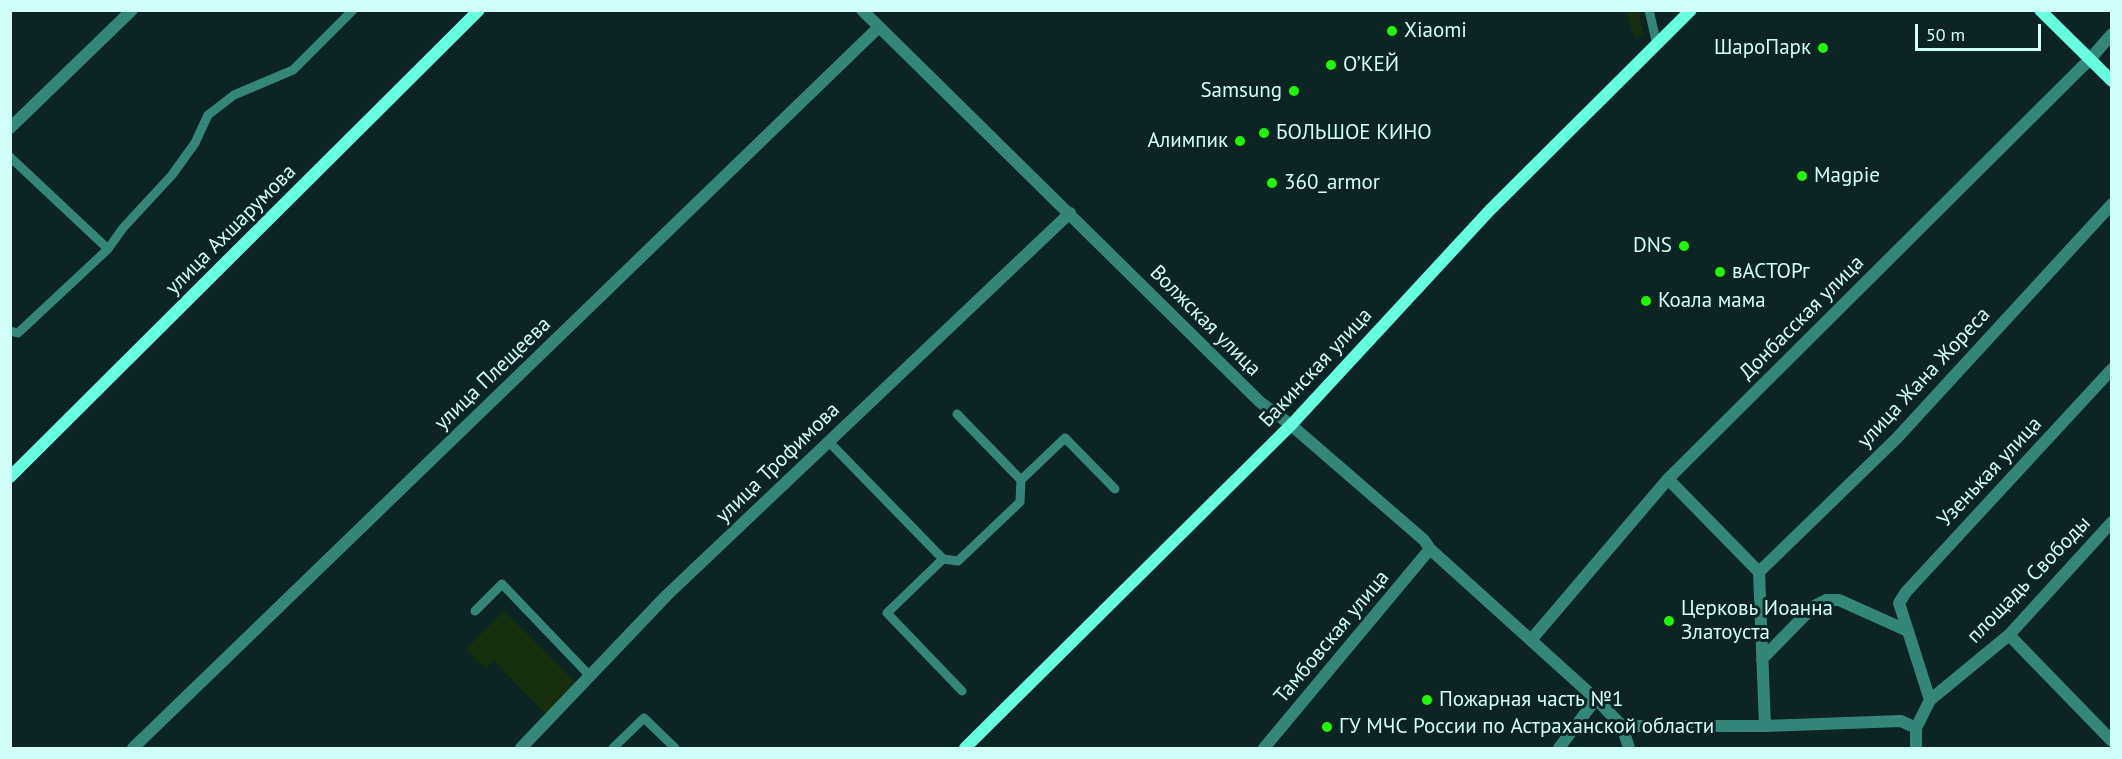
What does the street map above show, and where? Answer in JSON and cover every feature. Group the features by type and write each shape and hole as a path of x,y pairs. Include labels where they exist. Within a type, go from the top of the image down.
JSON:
{"main road":[{"name":"улица Ахшарумова","path":"10,477 479,10"},
{"name":"Бакинская улица","path":"965,748 1291,425 1490,210 1691,10"},
{"path":"2040,10 2112,81"}],"street":[{"path":"10,128 132,10"},
{"name":"Волжская улица","path":"862,10 1070,213 1217,362 1260,402 1291,425 1424,540 1430,549 1596,699 1622,726 1629,748"},
{"name":"улица Плещеева","path":"133,748 879,27"},
{"name":"Донбасская улица","path":"1531,640 1668,479 2090,59 2112,34"},
{"name":"улица Жана Жореса","path":"1759,572 1897,438 2112,204"},
{"name":"улица Трофимова","path":"528,746 590,676 668,595 1070,213"},
{"name":"Узенькая улица","path":"1908,631 1899,603 1906,592 2112,369"},
{"path":"1668,479 1759,572 1765,726"},
{"name":"площадь Свободы","path":"1916,748 1916,728 1930,700 2009,635 2112,522"},
{"name":"Тамбовская улица","path":"1264,748 1430,549"},
{"path":"1762,659 1814,606 1826,600 1839,600 1908,631 1930,700"},
{"path":"2009,635 2112,741"},
{"path":"1559,748 1596,699"},
{"path":"1622,726 1765,726 1901,721 1916,728"}],"lane":[{"path":"10,331 18,333 108,249 123,228 172,175 195,143 208,115 234,95 293,70 352,10"},
{"path":"1649,10 1657,45"},
{"path":"10,157 108,249"},
{"path":"957,414 1022,480"},
{"path":"829,442 943,559 958,561 1020,502 1022,480 1065,438 1115,489"},
{"path":"943,559 886,613 962,691"},
{"path":"475,611 502,584 590,676"},
{"path":"613,748 644,718 675,748"}],"green space":[{"path":"1626,11 1639,11 1643,33 1635,40"},
{"path":"504,611 577,684 546,714 494,661 486,669 466,649"}],"place":[{"name":"Xiaomi","path":"1392,31"},
{"name":"ШароПарк","path":"1823,48"},
{"name":"О’КЕЙ","path":"1331,65"},
{"name":"Samsung","path":"1294,91"},
{"name":"БОЛЬШОЕ КИНО","path":"1264,133"},
{"name":"Алимпик","path":"1240,141"},
{"name":"Magpie","path":"1802,176"},
{"name":"360_armor","path":"1272,183"},
{"name":"DNS","path":"1684,246"},
{"name":"вАСТОРг","path":"1720,272"},
{"name":"Коала мама","path":"1646,301"},
{"name":"Церковь Иоанна Златоуста","path":"1669,621"},
{"name":"Пожарная часть №1","path":"1427,700"},
{"name":"ГУ МЧС России по Астраханской области","path":"1327,727"}]}
